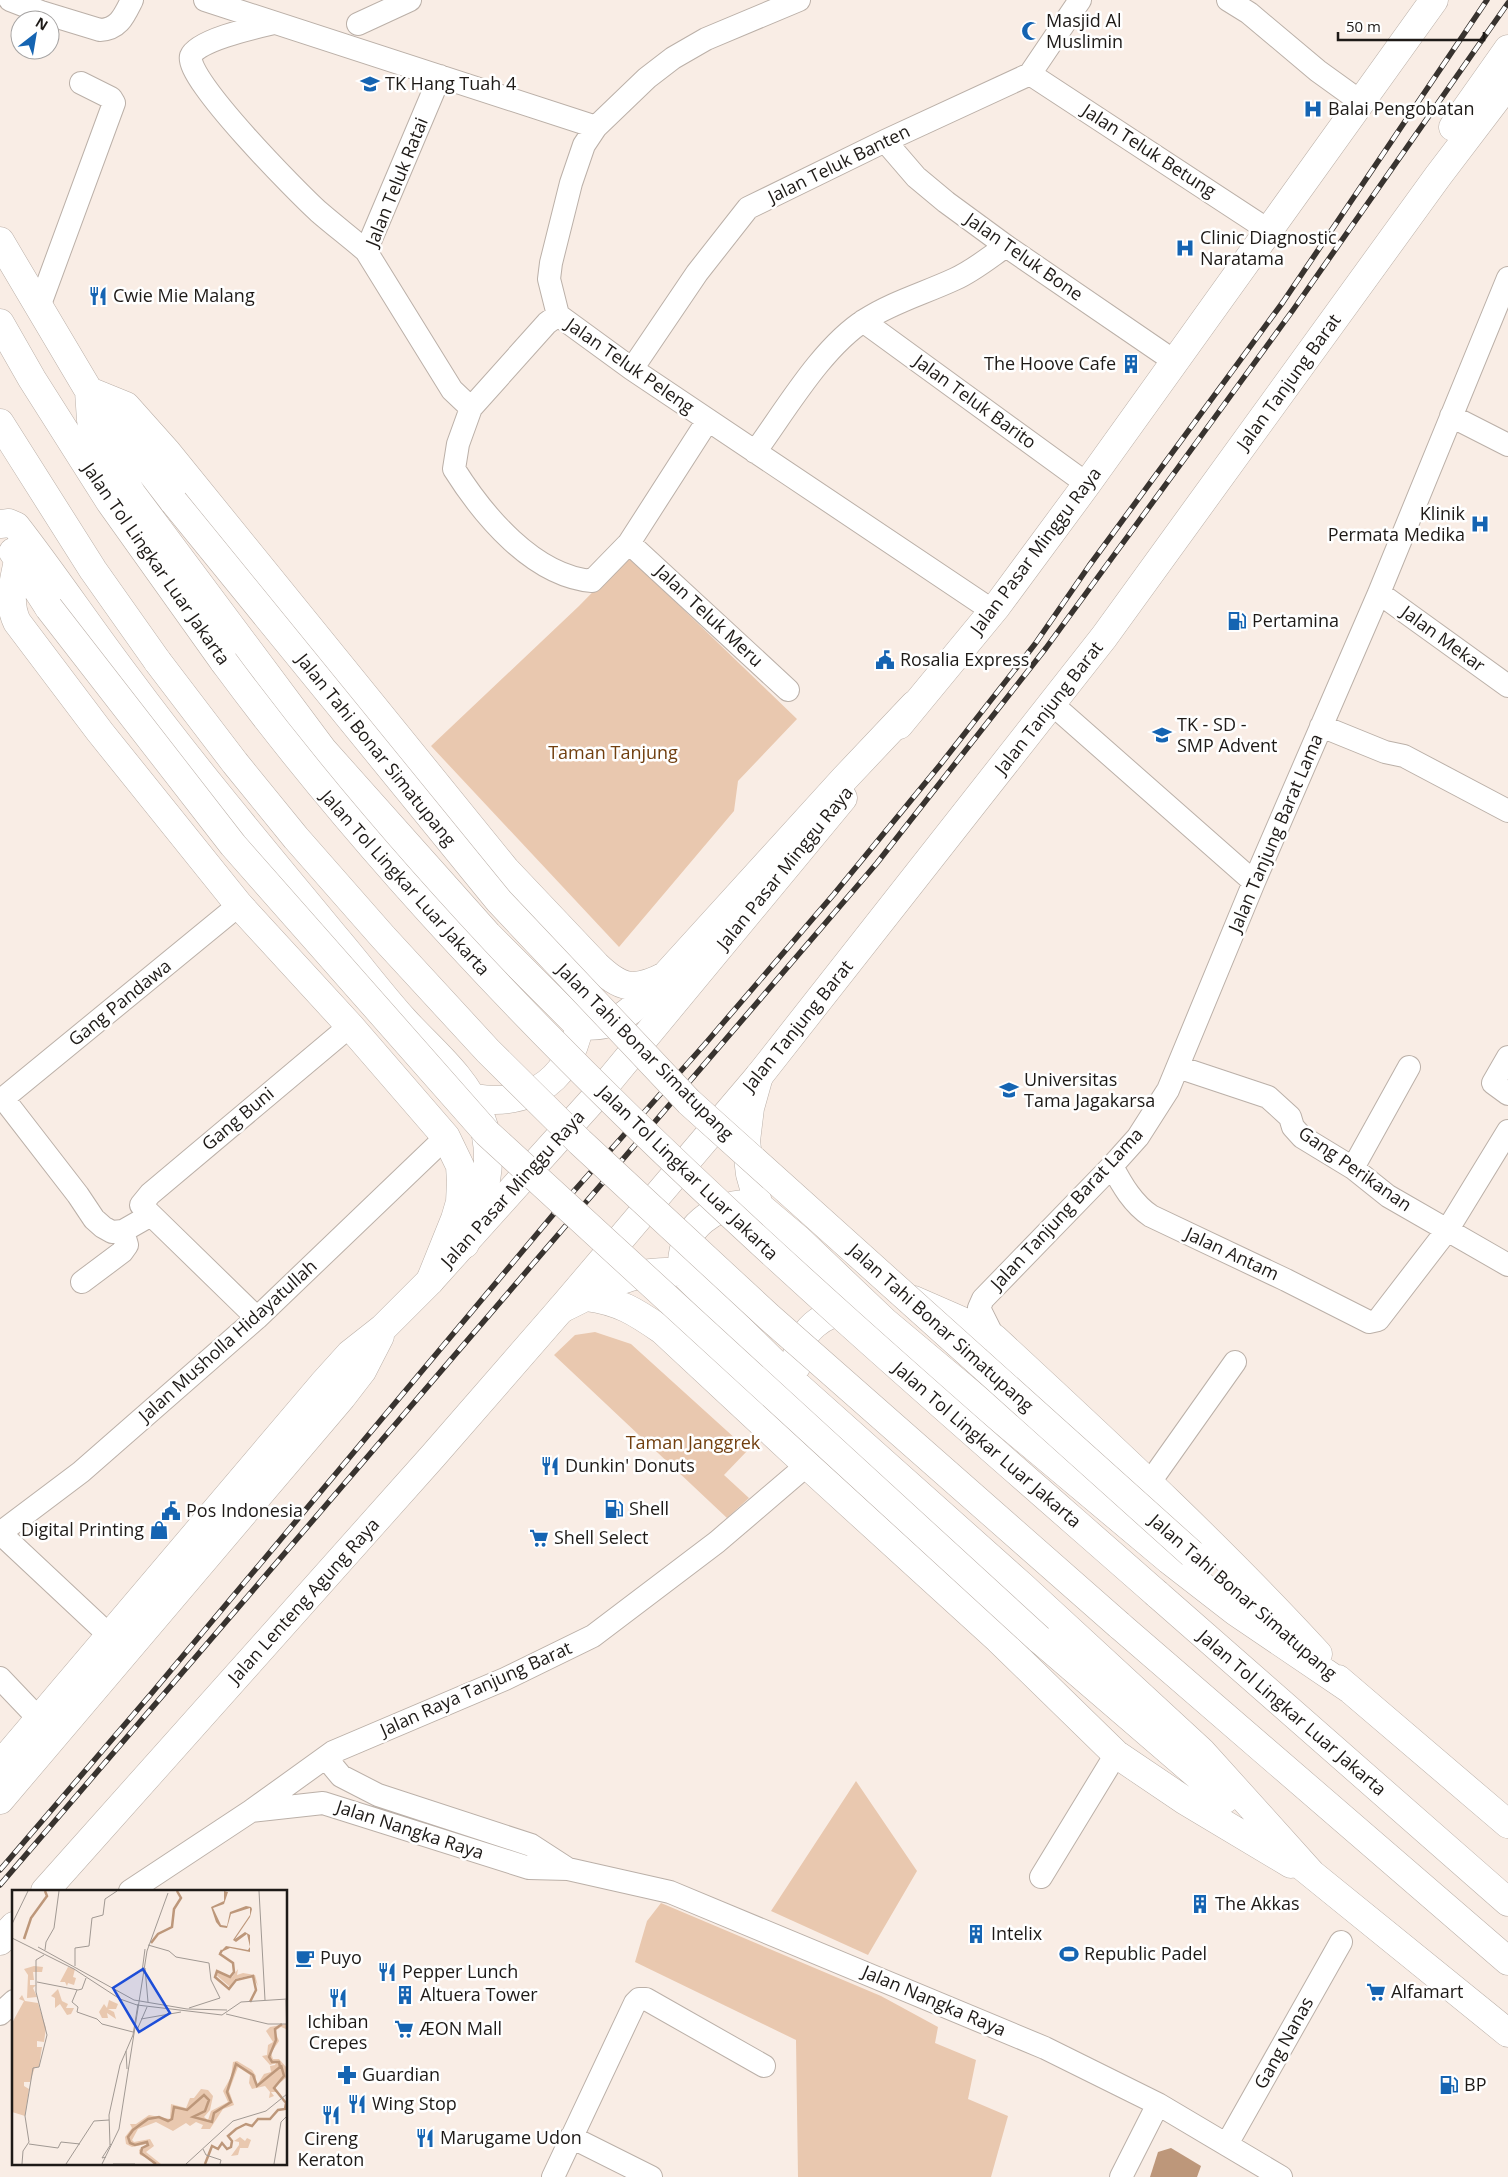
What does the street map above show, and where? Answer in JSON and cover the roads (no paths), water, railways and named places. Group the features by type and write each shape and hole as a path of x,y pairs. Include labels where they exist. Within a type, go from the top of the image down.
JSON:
{"main road":[{"name":"Jalan Pasar Minggu Raya","path":"430,1282 643,1041 854,784 914,705 996,606 1087,484 1174,360 1434,0"},
{"path":"996,606 1053,548 1441,0"},
{"path":"1105,634 1138,571 1508,49"},
{"name":"Jalan Tanjung Barat","path":"561,1309 759,1076 1052,704 1438,176 1508,84"},
{"name":"Jalan Tahi Bonar Simatupang","path":"0,241 89,391 174,502 499,902 689,1102 1192,1554 1508,1824"},
{"name":"Jalan Tol Lingkar Luar Jakarta","path":"0,323 32,379 110,502 224,662 284,742 375,854 500,988 591,1081 806,1286 1508,1902"},
{"path":"667,975 636,987 625,986 611,979 506,870 167,452 126,406 89,391 91,420 99,442 132,494 323,750 488,935 578,1025 603,1026 617,1021 633,1009 667,975 845,778 914,705"},
{"path":"0,423 88,562 158,662 235,763 296,838 383,937 488,1051 580,1142 769,1317 1119,1625 1508,1961"},
{"path":"0,524 9,523 16,526 130,682 253,837 401,1017 459,1079 473,1098 484,1129 487,1146 487,1180 480,1206 465,1244"},
{"path":"0,529 49,608 233,845 487,1133 1039,1638 1311,1873 1508,2033"},
{"path":"0,1765 327,1379 350,1354 384,1328 430,1282 456,1219 460,1202 461,1182 460,1166 446,1137 350,1026 239,905 100,732 18,622 12,611 11,599 18,560"},
{"path":"506,870 532,958 538,986"},
{"path":"381,1061 420,1082 473,1098 514,1098 534,1092 557,1076 571,1055 578,1025"},
{"path":"759,1076 750,1108 746,1141 750,1174 759,1206 798,1239 884,1321 1207,1591 1351,1690"},
{"path":"682,1272 685,1246 698,1223 708,1215 733,1205 759,1206"},
{"path":"798,1239 858,1274 994,1338 1150,1482 1261,1593 1351,1690"},
{"path":"561,1309 632,1275 657,1271 682,1272 800,1388 1022,1586 1202,1752 1311,1873"},
{"path":"586,1297 619,1304 637,1312 662,1330 806,1465 998,1639 1116,1754 1184,1800 1311,1873"},
{"name":"Jalan Lenteng Agung Raya","path":"46,1890 561,1309"},
{"path":"800,1388 796,1373 796,1357 800,1342 809,1329 822,1319 836,1313 852,1311 867,1314 884,1321"},
{"path":"0,1800 342,1397 362,1371 384,1328"}],"street":[{"path":"9,5 41,12 100,30 108,30 117,26 132,0"},
{"path":"205,0 596,127"},
{"path":"351,47 366,0"},
{"path":"358,24 410,0"},
{"name":"Jalan Teluk Peleng","path":"799,0 706,39 673,58 647,78 596,127 584,145 571,183 551,263 550,279 558,315 632,369 756,452 996,606"},
{"path":"1030,74 1080,0"},
{"path":"1228,0 1253,6 1318,71 1361,102"},
{"path":"275,22 243,30 196,48 191,55 190,62 201,84 232,122 318,211 366,250"},
{"name":"Jalan Teluk Banten","path":"632,369 697,273 748,208 884,141 1030,74"},
{"name":"Jalan Teluk Betung","path":"1030,74 1268,230"},
{"name":"Jalan Teluk Ratai","path":"440,76 366,250 452,390 471,408"},
{"path":"39,307 114,103 111,98 81,83"},
{"name":"Jalan Teluk Bone","path":"884,141 916,177 946,202 1006,246 1174,360"},
{"path":"756,452 818,365 840,341 863,321 887,308 956,278 1006,246"},
{"name":"Jalan Tanjung Barat Lama","path":"994,1338 979,1308 982,1299 1138,1137 1168,1090 1254,882 1379,593 1508,278"},
{"path":"558,315 547,324 471,408 458,444 454,468 472,497 518,547 555,571 590,581 595,579 629,543 708,420"},
{"name":"Jalan Teluk Barito","path":"863,321 1087,484"},
{"path":"1451,416 1508,445"},
{"name":"Jalan Teluk Meru","path":"629,543 788,690"},
{"name":"Jalan Mekar","path":"1379,593 1508,686"},
{"path":"1052,704 1254,882"},
{"path":"1321,726 1385,752 1404,756 1508,811"},
{"name":"Gang Pandawa","path":"2,1100 239,905"},
{"name":"Gang Buni","path":"152,1215 141,1205 150,1194 350,1026"},
{"path":"1508,1057 1493,1083 1508,1094"},
{"name":"Gang Perikanan","path":"1178,1067 1268,1097 1290,1117 1293,1127 1302,1137 1353,1168 1388,1196 1508,1265"},
{"path":"1353,1168 1409,1067"},
{"path":"2,1100 78,1195 94,1219 103,1227 112,1232 123,1231 152,1215 257,1318"},
{"path":"1448,1229 1508,1131"},
{"name":"Jalan Musholla Hidayatullah","path":"0,1533 81,1472 257,1318 446,1137"},
{"name":"Jalan Antam","path":"1112,1166 1120,1182 1136,1204 1151,1216 1369,1322 1378,1320 1448,1229"},
{"path":"82,1282 122,1252 127,1245 123,1231"},
{"path":"1150,1482 1235,1362"},
{"name":"Jalan Raya Tanjung Barat","path":"132,1890 251,1812 334,1752 505,1680 593,1636 717,1542 806,1465"},
{"path":"0,1533 110,1636"},
{"path":"0,1678 39,1719"},
{"name":"Jalan Nangka Raya","path":"334,1752 331,1764 340,1776 378,1795 531,1845 568,1869"},
{"path":"1041,1877 1116,1754"},
{"name":"Jalan Nangka Raya","path":"251,1812 323,1803 529,1868 568,1869 670,1892 1045,2048 1158,2104 1281,2177"},
{"name":"Gang Nanas","path":"1227,2144 1341,1942"},
{"path":"553,2177 635,2003 639,1999 646,1998 764,2066"},
{"path":"0,2014 12,2003"},
{"path":"1121,2177 1158,2104"},
{"path":"571,2137 651,2177"}],"railway":[{"path":"0,1870 151,1694 557,1210 705,1044 834,894 940,765 1035,644 1089,566 1283,302 1487,0"},
{"path":"0,1885 877,863 1046,648 1293,310 1508,3"}],"place":[{"name":"Masjid Al Muslimin","path":"1031,31"},
{"name":"TK Hang Tuah 4","path":"370,84"},
{"name":"Balai Pengobatan","path":"1313,109"},
{"name":"Clinic Diagnostic Naratama","path":"1185,248"},
{"name":"Cwie Mie Malang","path":"98,296"},
{"name":"The Hoove Cafe","path":"1131,364"},
{"name":"Klinik Permata Medika","path":"1480,524"},
{"name":"Pertamina","path":"1237,621"},
{"name":"Rosalia Express","path":"885,660"},
{"name":"TK - SD - SMP Advent","path":"1162,735"},
{"name":"Universitas Tama Jagakarsa","path":"1009,1090"},
{"name":"Dunkin' Donuts","path":"550,1466"},
{"name":"Shell","path":"614,1509"},
{"name":"Pos Indonesia","path":"171,1511"},
{"name":"Digital Printing","path":"159,1530"},
{"name":"Shell Select","path":"539,1538"},
{"name":"The Akkas","path":"1200,1904"},
{"name":"Intelix","path":"976,1934"},
{"name":"Republic Padel","path":"1069,1954"},
{"name":"Puyo","path":"305,1958"},
{"name":"Pepper Lunch","path":"387,1972"},
{"name":"Alfamart","path":"1376,1992"},
{"name":"Altuera Tower","path":"405,1995"},
{"name":"Ichiban Crepes","path":"338,1998"},
{"name":"ÆON Mall","path":"404,2029"},
{"name":"Guardian","path":"347,2075"},
{"name":"BP","path":"1449,2085"},
{"name":"Wing Stop","path":"357,2104"},
{"name":"Cireng Keraton","path":"331,2115"},
{"name":"Marugame Udon","path":"425,2138"}],"park label":[{"name":"Taman Tanjung","path":"613,753"},
{"name":"Taman Janggrek","path":"693,1443"}]}
